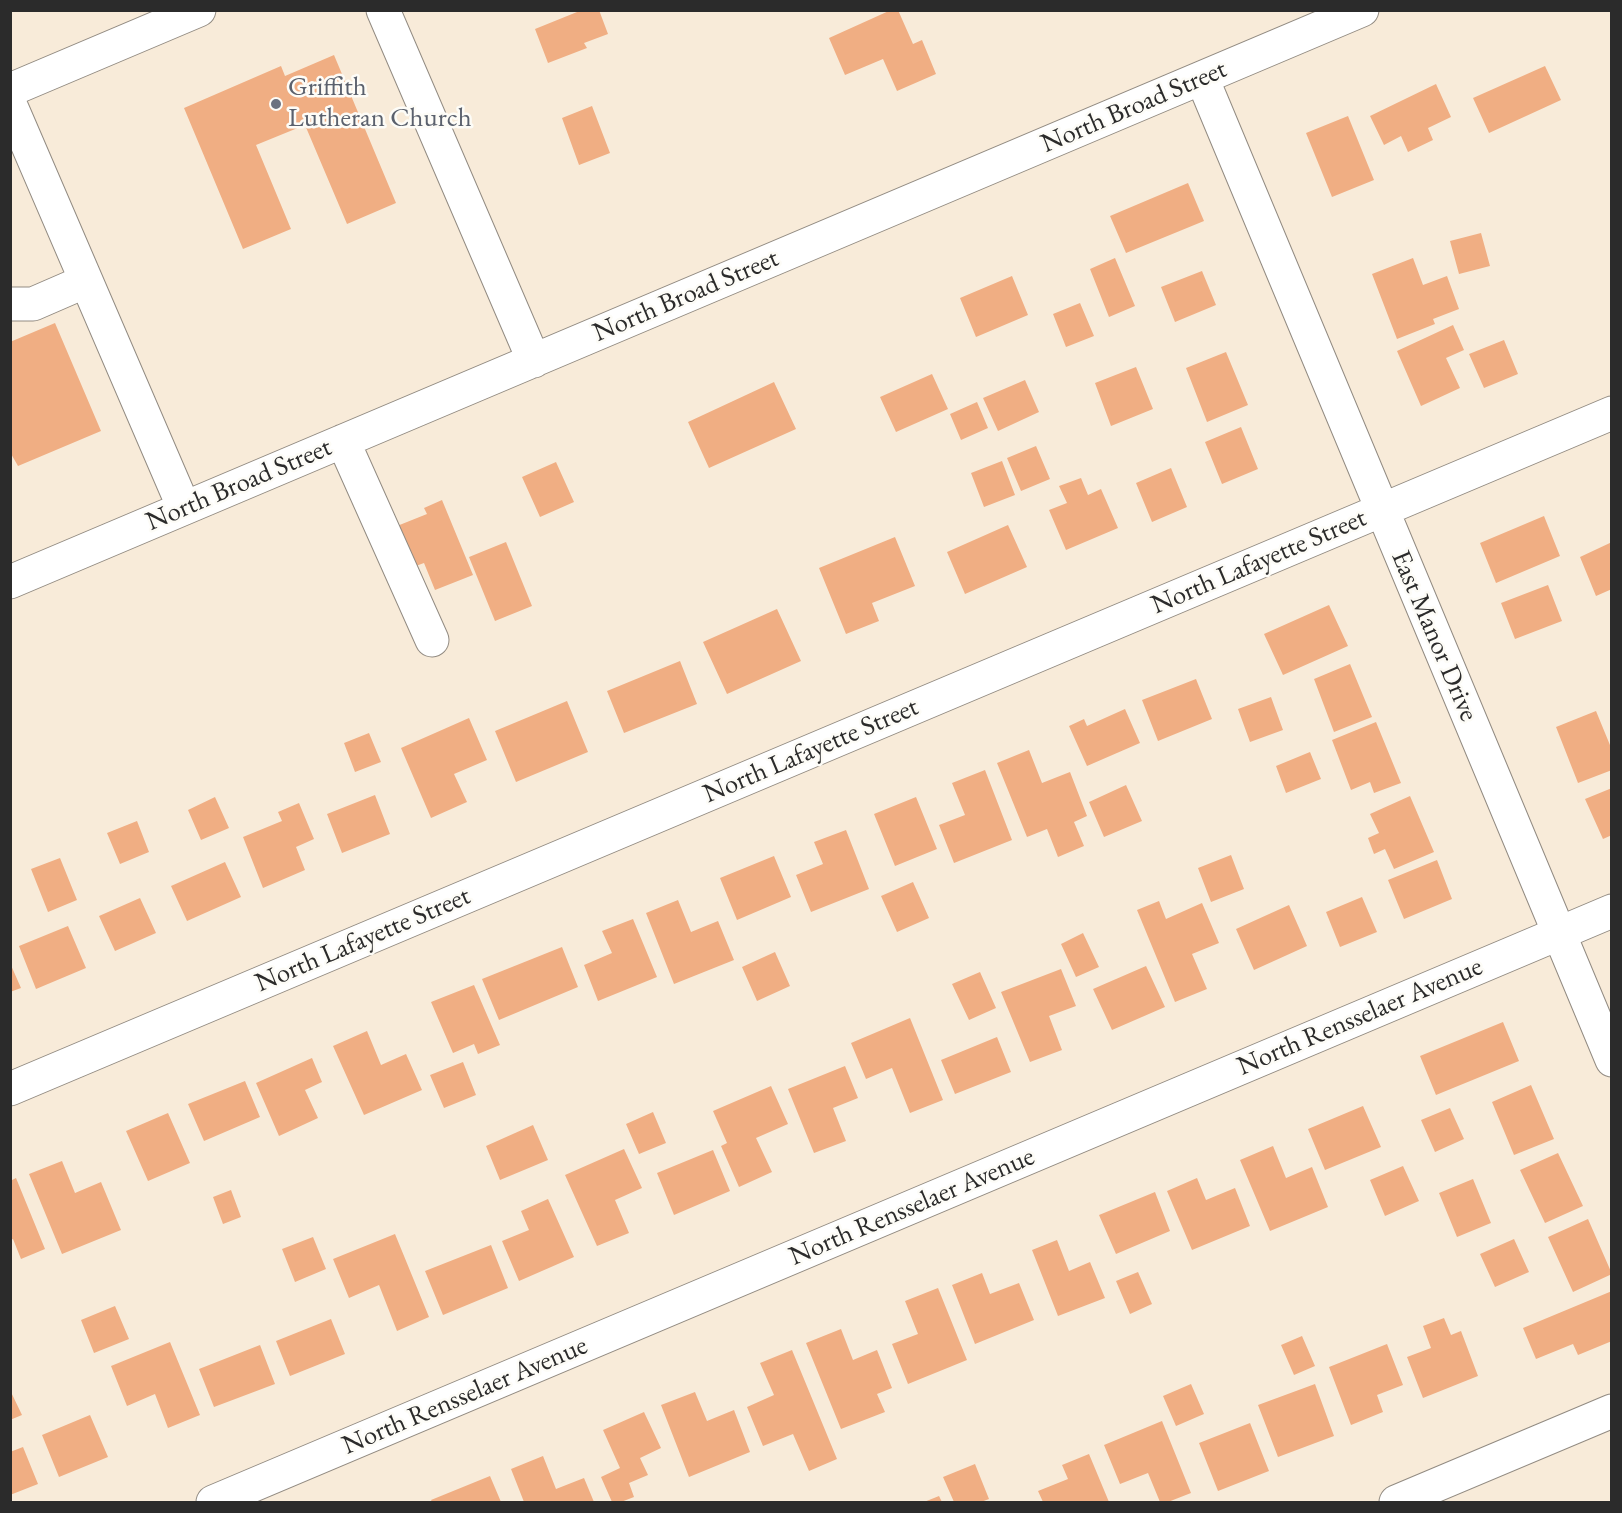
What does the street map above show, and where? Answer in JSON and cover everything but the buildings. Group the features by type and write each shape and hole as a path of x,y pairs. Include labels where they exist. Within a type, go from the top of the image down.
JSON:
{"street":[{"path":"10,90 199,10"},
{"path":"383,10 534,361"},
{"name":"North Broad Street","path":"10,582 1362,10"},
{"name":"East Manor Drive","path":"1202,78 1611,1060"},
{"path":"10,104 184,508"},
{"path":"10,304 33,304 86,281"},
{"name":"North Lafayette Street","path":"10,1089 1611,413"},
{"path":"343,441 432,640"},
{"name":"North Rensselaer Avenue","path":"213,1503 1611,911"},
{"path":"1396,1503 1611,1411"}],"place":[{"name":"Griffith Lutheran Church","path":"276,104"}]}
